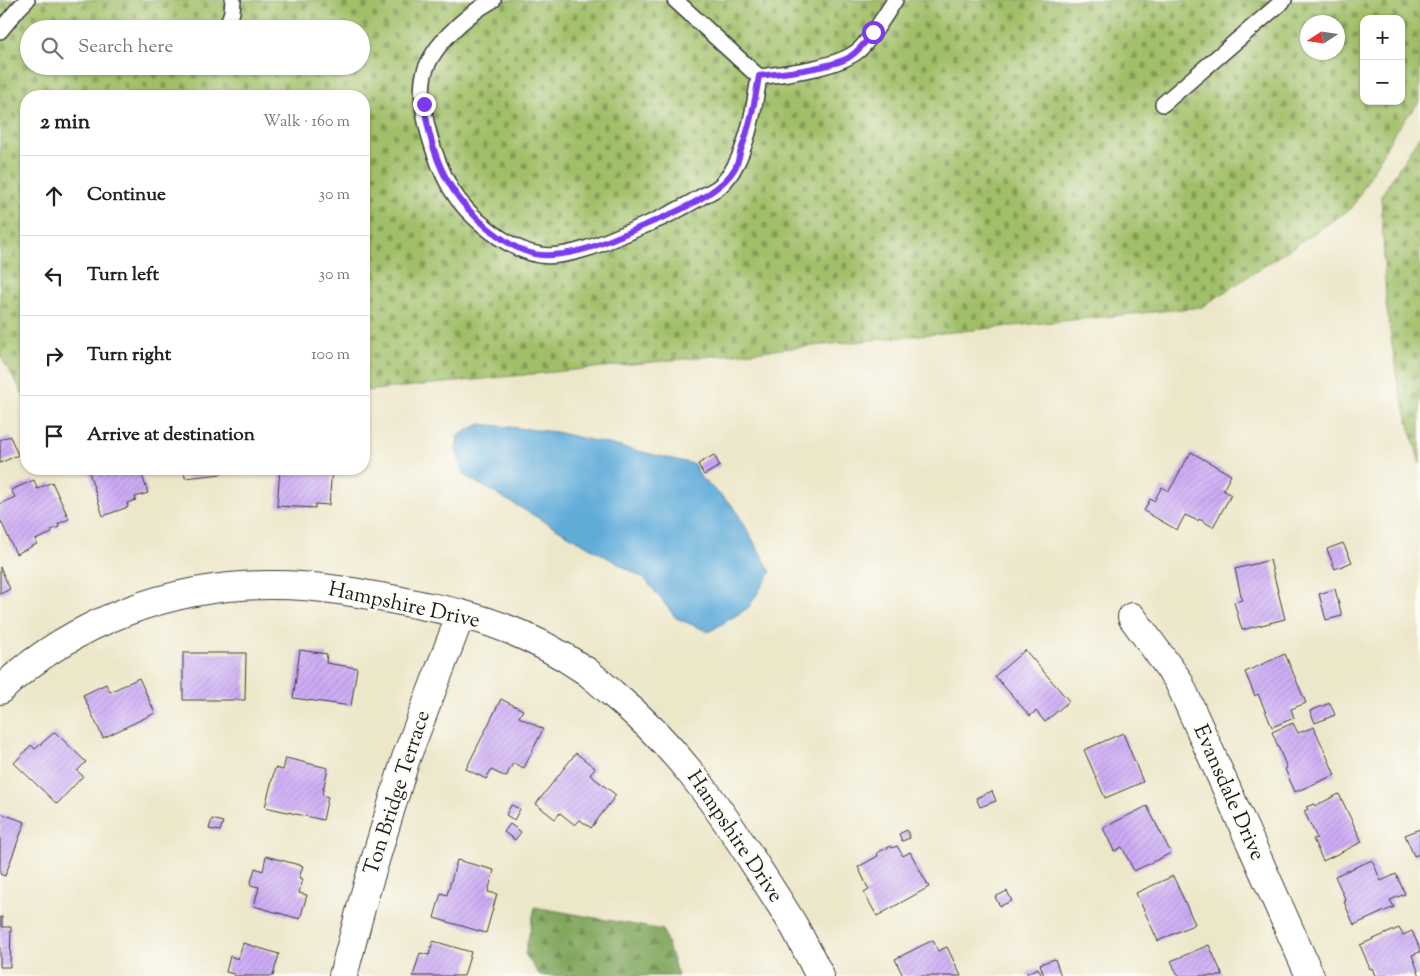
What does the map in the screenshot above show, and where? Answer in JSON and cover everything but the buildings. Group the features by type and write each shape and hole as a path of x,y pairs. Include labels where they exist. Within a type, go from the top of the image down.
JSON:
{"street":[{"name":"Hampshire Drive","path":"0,690 55,648 83,630 121,612 176,596 236,586 299,586 342,591 461,614 535,641 586,671 635,712 677,756 709,794 795,927 820,976"},
{"name":"Ton Bridge Terrace","path":"343,976 364,897 406,758 461,614"},
{"name":"Evansdale Drive","path":"1132,617 1178,680 1310,976"}],"lane":[{"path":"0,31 18,8 27,0"},
{"path":"229,20 233,0"},
{"path":"493,0 461,23 441,42 431,60 423,80 427,128 442,170 452,190 468,209 485,226 510,245 540,255 562,254 586,249 670,215 720,186 734,168 748,129 759,76"},
{"path":"675,0 759,76 788,73 847,58 860,49 895,0"},
{"path":"1163,104 1284,0"}],"green space":[{"path":"0,0 1420,0 1420,101 1396,130 1352,208 1202,307 370,390 370,90 20,90 20,389 0,355"},
{"path":"1420,135 1420,464 1398,385 1386,303 1381,196"},
{"path":"535,907 663,930 678,976 540,976 525,954"}],"water":[{"path":"481,424 556,432 694,464 701,478 734,507 771,572 748,608 709,632 676,618 645,579 465,476 456,450 458,436"}],"route":[{"path":"424,104 427,128 442,170 452,190 468,209 485,226 510,245 540,255 562,254 586,249 670,215 720,186 734,168 748,129 756,100 759,76 788,73 847,58 860,49 873,32"}]}
